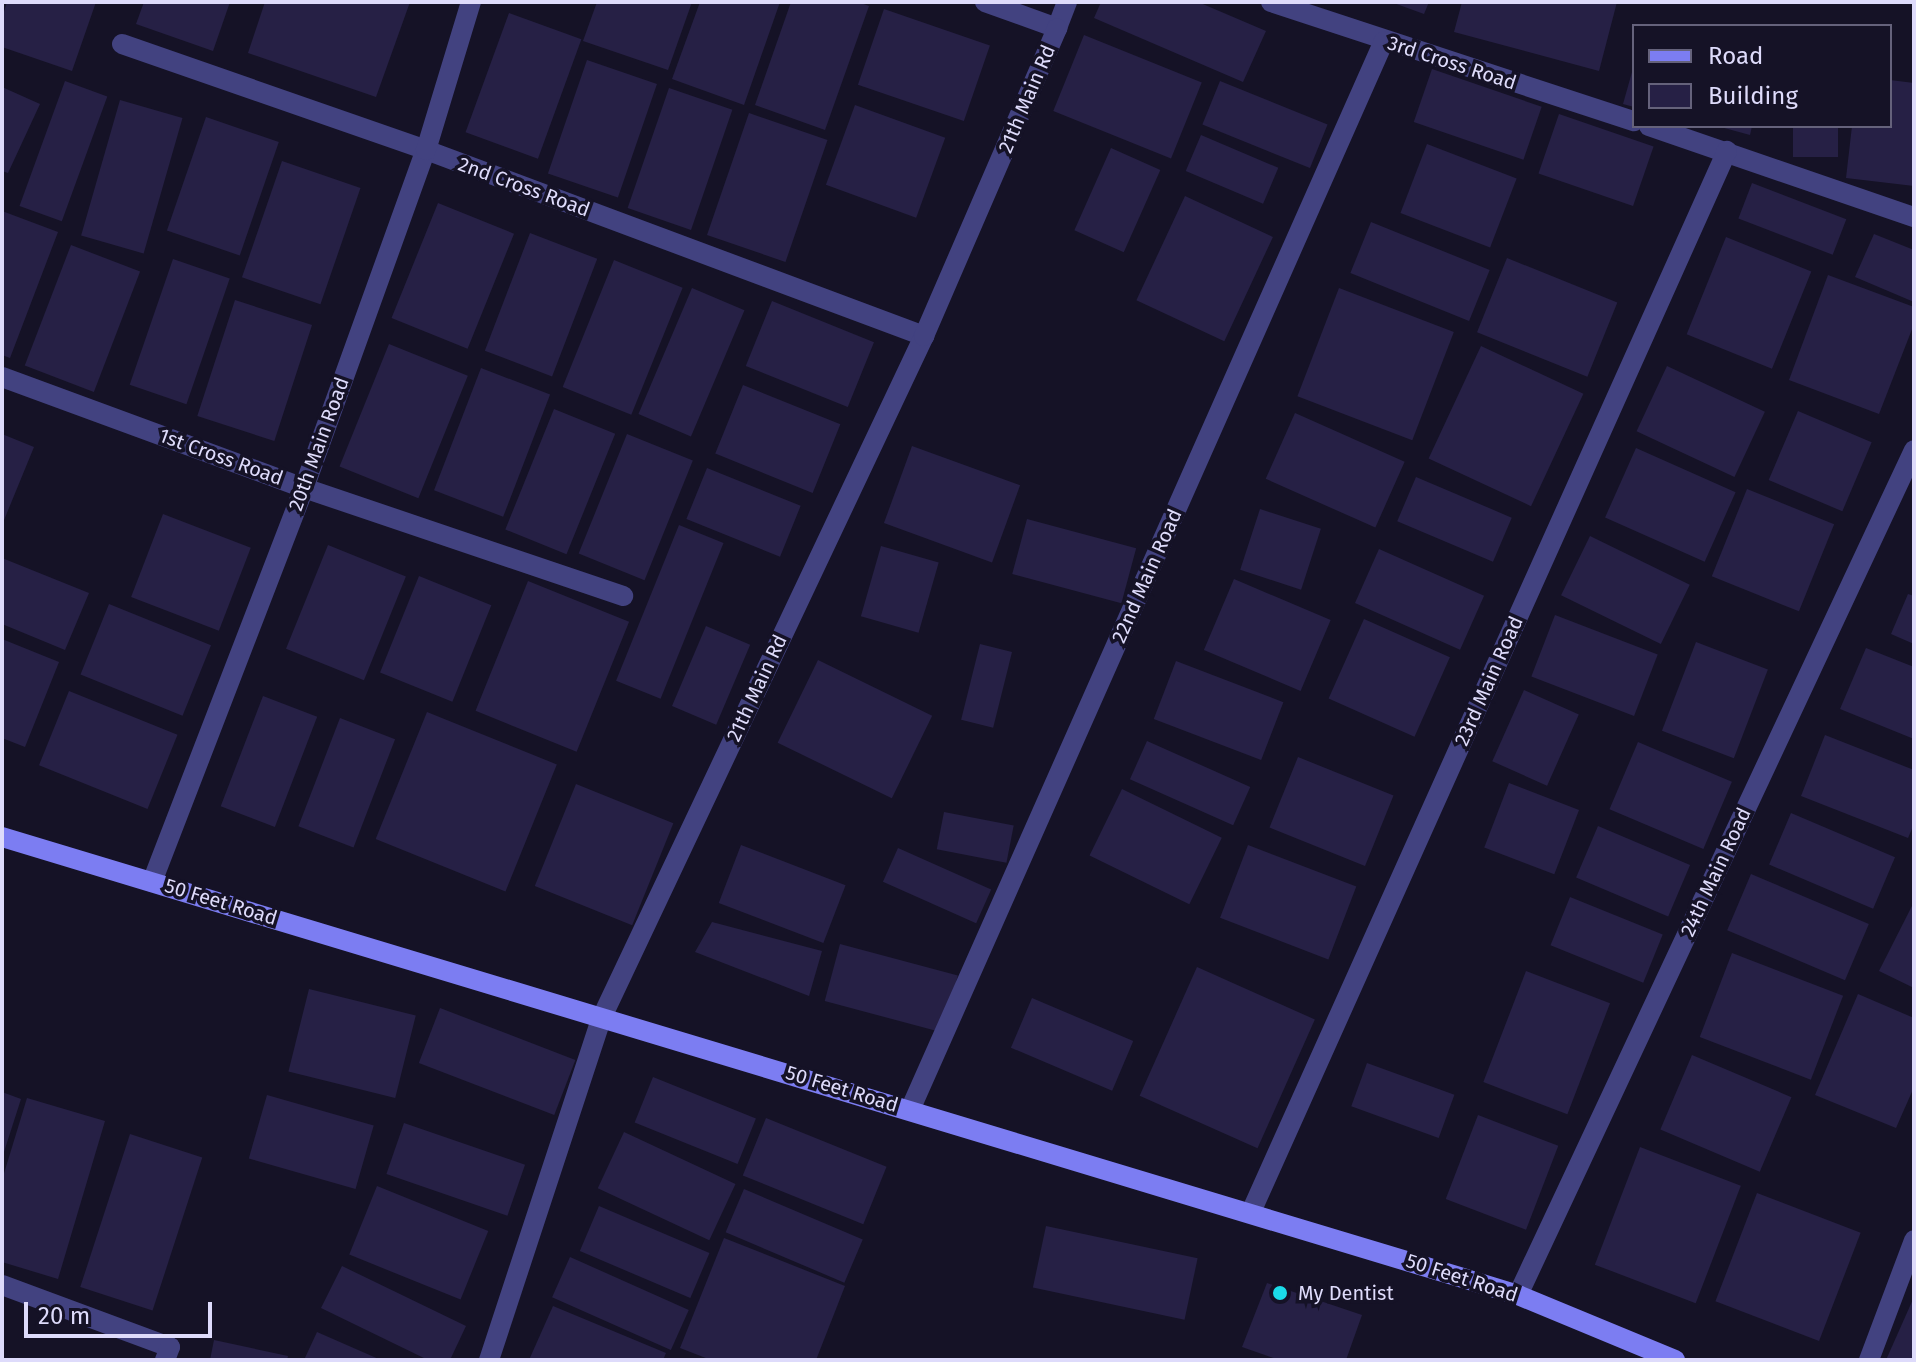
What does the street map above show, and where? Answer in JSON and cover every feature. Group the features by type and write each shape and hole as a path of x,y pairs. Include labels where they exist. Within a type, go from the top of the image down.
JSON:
{"main road":[{"name":"50 Feet Road","path":"2,837 1518,1295 1675,1360"}],"street":[{"name":"20th Main Road","path":"152,882 304,488 426,150 471,2"},
{"path":"985,2 1057,28 1067,2"},
{"name":"3rd Cross Road","path":"1271,2 1632,120"},
{"name":"21th Main Rd","path":"489,1360 602,1017 924,336 1057,28"},
{"name":"22nd Main Road","path":"910,1110 1384,41"},
{"name":"2nd Cross Road","path":"122,44 426,150 924,336"},
{"path":"1655,128 1914,217"},
{"name":"23rd Main Road","path":"1251,1212 1727,151"},
{"name":"1st Cross Road","path":"2,377 304,488 623,596"},
{"name":"24th Main Road","path":"1518,1295 1914,450"},
{"path":"1869,1360 1914,1240"},
{"path":"2,1285 170,1347 165,1360"}],"building":[{"path":"7,2 96,2 72,71 2,47 2,18"},
{"path":"144,2 230,2 213,51 136,24"},
{"path":"265,2 410,2 376,97 248,53"},
{"path":"597,2 692,2 668,70 583,41"},
{"path":"700,2 780,2 744,105 672,79"},
{"path":"791,2 858,2 869,6 825,130 755,105"},
{"path":"1101,2 1198,2 1266,31 1243,82 1094,18"},
{"path":"1391,2 1429,2 1424,14"},
{"path":"1462,2 1617,2 1599,71 1454,32"},
{"path":"884,9 990,45 964,121 858,85"},
{"path":"509,13 581,39 538,159 466,132"},
{"path":"1084,35 1202,83 1171,159 1053,111"},
{"path":"587,60 657,84 618,198 548,173"},
{"path":"1432,69 1542,107 1523,160 1414,122"},
{"path":"1632,72 1632,106 1623,104"},
{"path":"1892,80 1914,83 1914,186 1846,178 1852,128 1892,128"},
{"path":"65,81 107,96 62,221 20,206"},
{"path":"1220,81 1328,124 1310,168 1202,125"},
{"path":"2,87 40,104 8,173 2,171"},
{"path":"669,88 732,110 691,230 628,208"},
{"path":"120,100 182,118 144,253 81,236"},
{"path":"855,105 945,138 916,218 826,185"},
{"path":"749,113 827,140 785,262 707,235"},
{"path":"1559,114 1654,147 1633,206 1538,174"},
{"path":"206,117 279,142 240,256 167,230"},
{"path":"1724,128 1752,128 1750,135"},
{"path":"1793,128 1838,128 1838,157 1793,157"},
{"path":"1201,135 1278,168 1263,204 1186,171"},
{"path":"1427,144 1517,178 1490,247 1400,213"},
{"path":"1111,148 1160,170 1124,252 1074,230"},
{"path":"282,161 360,188 320,304 242,277"},
{"path":"1752,183 1846,219 1833,255 1738,218"},
{"path":"1185,196 1273,237 1224,341 1136,300"},
{"path":"438,203 514,234 468,349 392,318"},
{"path":"2,211 58,232 10,358 2,355"},
{"path":"1371,222 1490,270 1469,321 1350,273"},
{"path":"530,233 597,259 552,376 485,351"},
{"path":"1874,234 1914,250 1914,302 1855,277"},
{"path":"1726,237 1811,271 1772,369 1687,334"},
{"path":"71,245 140,272 94,392 25,365"},
{"path":"1507,258 1617,303 1587,377 1477,332"},
{"path":"173,259 230,279 186,404 130,385"},
{"path":"614,260 683,288 631,415 563,387"},
{"path":"1828,275 1914,307 1914,324 1879,414 1789,380"},
{"path":"692,288 744,310 691,436 638,414"},
{"path":"1339,288 1454,332 1412,440 1297,396"},
{"path":"235,300 312,325 274,441 197,416"},
{"path":"772,301 874,342 848,407 746,366"},
{"path":"389,344 468,376 418,498 340,466"},
{"path":"1481,346 1583,394 1531,506 1429,458"},
{"path":"1667,366 1765,412 1734,477 1637,431"},
{"path":"481,368 550,395 503,517 434,490"},
{"path":"743,385 840,424 813,493 715,454"},
{"path":"554,409 615,434 566,554 505,530"},
{"path":"1798,411 1872,442 1842,511 1769,480"},
{"path":"1295,413 1405,462 1375,528 1266,479"},
{"path":"2,434 34,447 2,525"},
{"path":"627,434 693,461 645,580 579,554"},
{"path":"912,446 1020,485 992,562 884,523"},
{"path":"1636,448 1736,492 1705,562 1605,517"},
{"path":"707,468 801,506 780,557 686,519"},
{"path":"1416,477 1512,518 1493,562 1397,521"},
{"path":"1747,489 1834,524 1799,611 1712,576"},
{"path":"1260,509 1321,529 1301,590 1240,570"},
{"path":"163,514 251,548 219,631 131,597"},
{"path":"1027,519 1136,548 1121,603 1012,574"},
{"path":"679,525 724,543 661,699 616,681"},
{"path":"1590,536 1690,585 1661,644 1561,595"},
{"path":"328,545 406,576 364,680 286,649"},
{"path":"881,546 939,563 919,633 861,616"},
{"path":"1379,549 1484,596 1460,650 1355,603"},
{"path":"2,558 89,593 65,650 2,624"},
{"path":"419,576 491,605 452,702 380,672"},
{"path":"1234,579 1331,620 1301,691 1204,650"},
{"path":"528,581 629,622 577,752 476,711"},
{"path":"1908,594 1914,596 1914,644 1891,634"},
{"path":"109,604 211,645 183,716 81,674"},
{"path":"1555,615 1658,654 1634,716 1531,677"},
{"path":"1364,619 1450,657 1414,737 1329,698"},
{"path":"706,626 750,645 716,725 672,706"},
{"path":"2,639 59,662 25,747 2,738"},
{"path":"1696,642 1768,670 1734,758 1662,731"},
{"path":"980,644 1012,652 993,728 961,720"},
{"path":"1866,648 1914,667 1914,739 1840,709"},
{"path":"818,660 932,716 892,798 778,743"},
{"path":"1176,661 1283,702 1261,760 1154,719"},
{"path":"1524,690 1579,714 1547,786 1492,761"},
{"path":"69,691 177,735 148,809 39,765"},
{"path":"263,696 317,717 275,827 221,806"},
{"path":"427,712 557,764 505,891 376,839"},
{"path":"340,718 395,739 354,847 298,826"},
{"path":"1825,735 1914,770 1914,824 1908,838 1801,796"},
{"path":"1147,741 1250,787 1233,825 1130,779"},
{"path":"1638,742 1732,782 1703,849 1609,809"},
{"path":"1298,757 1393,796 1365,866 1270,827"},
{"path":"1509,783 1579,810 1554,874 1484,847"},
{"path":"576,784 673,823 632,925 535,886"},
{"path":"1122,789 1222,838 1189,904 1090,856"},
{"path":"944,812 1014,826 1006,863 937,849"},
{"path":"1791,813 1895,857 1873,909 1769,865"},
{"path":"1598,826 1690,865 1668,917 1576,878"},
{"path":"741,845 846,885 823,943 719,903"},
{"path":"1248,845 1356,887 1328,959 1220,918"},
{"path":"898,848 991,889 976,923 883,882"},
{"path":"1751,874 1869,924 1845,980 1727,930"},
{"path":"1570,897 1663,934 1643,983 1551,945"},
{"path":"1914,902 1914,988 1879,971"},
{"path":"712,922 822,951 809,996 695,952"},
{"path":"840,944 958,976 943,1033 825,1001"},
{"path":"1732,953 1843,996 1811,1080 1700,1037"},
{"path":"1197,967 1315,1019 1257,1148 1140,1096"},
{"path":"1526,971 1610,1003 1567,1114 1483,1082"},
{"path":"309,989 416,1016 395,1098 288,1071"},
{"path":"1858,994 1914,1018 1914,1087 1896,1128 1815,1095"},
{"path":"1032,998 1133,1041 1112,1091 1011,1048"},
{"path":"440,1008 575,1060 554,1115 419,1063"},
{"path":"1692,1055 1791,1097 1760,1172 1660,1130"},
{"path":"1367,1063 1454,1095 1439,1138 1351,1106"},
{"path":"653,1077 756,1119 738,1164 635,1122"},
{"path":"2,1092 21,1099 3,1155 2,1155"},
{"path":"267,1095 374,1126 356,1189 249,1158"},
{"path":"27,1098 105,1121 58,1279 2,1262 2,1180"},
{"path":"1478,1115 1558,1146 1526,1230 1446,1199"},
{"path":"766,1118 887,1167 863,1224 743,1175"},
{"path":"404,1123 525,1165 507,1216 386,1174"},
{"path":"624,1132 735,1184 709,1240 598,1188"},
{"path":"130,1134 202,1157 153,1311 80,1287"},
{"path":"1640,1147 1741,1186 1696,1303 1595,1265"},
{"path":"377,1186 488,1231 461,1300 349,1255"},
{"path":"744,1189 863,1239 844,1283 726,1232"},
{"path":"1757,1193 1861,1233 1819,1341 1715,1301"},
{"path":"599,1206 709,1253 690,1298 580,1251"},
{"path":"1046,1226 1198,1258 1185,1320 1033,1288"},
{"path":"724,1238 845,1286 816,1360 711,1360 680,1348"},
{"path":"570,1257 689,1310 671,1350 552,1297"},
{"path":"342,1266 466,1326 450,1360 428,1360 321,1308"},
{"path":"1267,1283 1362,1315 1346,1360 1279,1360 1242,1347"},
{"path":"1914,1297 1914,1360 1886,1360"},
{"path":"553,1306 666,1353 663,1360 529,1360"},
{"path":"317,1332 381,1360 304,1360"},
{"path":"214,1340 288,1356 287,1360 210,1360"}],"place":[{"name":"My Dentist","path":"1280,1293"}]}
